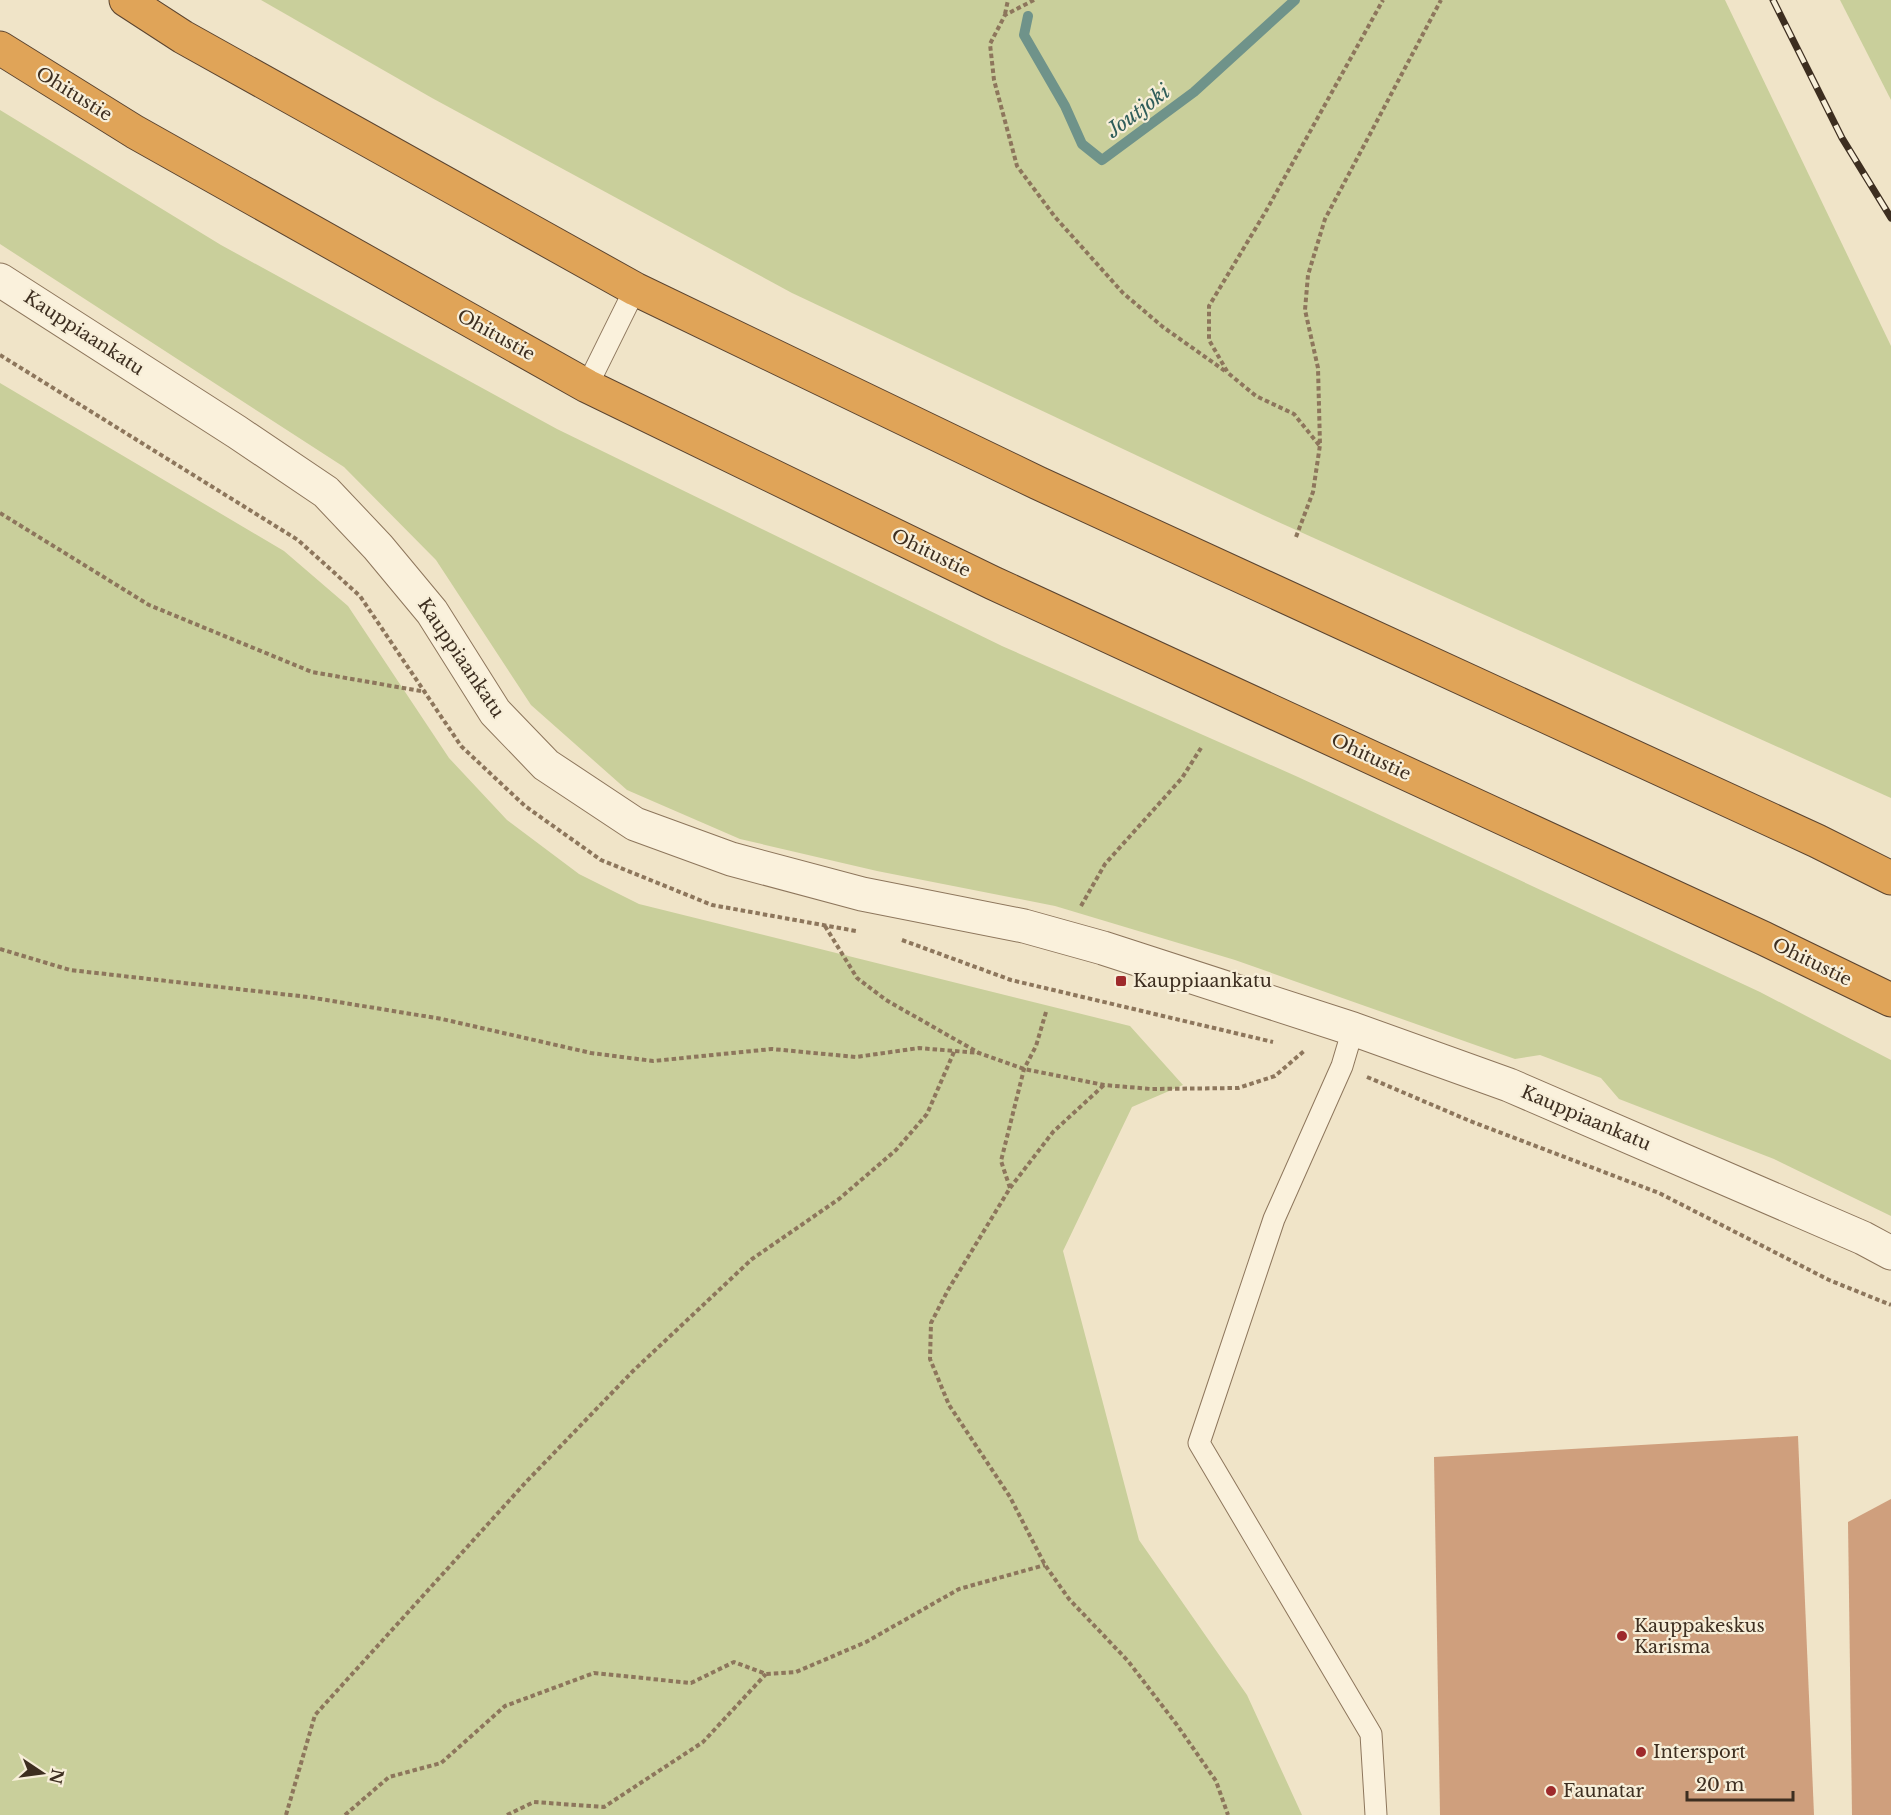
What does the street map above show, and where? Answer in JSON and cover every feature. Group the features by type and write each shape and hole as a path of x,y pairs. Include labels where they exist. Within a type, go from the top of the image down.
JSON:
{"highway":[{"path":"126,0 183,37 635,289 1038,483 1817,841 1891,878"},
{"name":"Ohitustie","path":"0,48 135,132 587,386 993,583 1763,938 1891,1000"}],"street":[{"name":"Kauppiaankatu","path":"0,280 326,492 378,547 432,612 495,712 546,765 635,824 731,859 829,885 1024,926 1103,948 1353,1029 1509,1085 1863,1238 1891,1253"}],"lane":[{"path":"587,386 635,289"},
{"path":"1353,1029 1342,1066 1274,1219 1198,1443 1371,1734 1376,1815"}],"path":[{"path":"1008,0 1005,15 990,44 994,80 1017,166 1055,217 1123,292 1163,327 1256,396 1294,414 1320,446"},
{"path":"1005,15 1034,0"},
{"path":"1228,373 1209,340 1209,306 1272,201 1383,0"},
{"path":"1296,537 1313,492 1320,446 1318,368 1305,310 1308,275 1324,219 1441,0"},
{"path":"0,513 149,605 312,672 426,692"},
{"path":"1082,906 1105,864 1182,778 1201,748"},
{"path":"825,926 858,978 886,1000 979,1053 1024,1069 1104,1085 1151,1089 1238,1088 1275,1076 1305,1050"},
{"path":"0,949 70,970 308,997 442,1019 591,1053 653,1061 772,1049 856,1057 919,1048 979,1053"},
{"path":"1010,1188 1001,1161 1024,1069 1036,1046 1046,1011"},
{"path":"286,1815 315,1715 526,1482 633,1371 752,1259 840,1199 896,1150 927,1114 954,1052"},
{"path":"1104,1085 1053,1132 1010,1188 948,1290 931,1323 930,1359 949,1405 1010,1497 1045,1565 1069,1599 1128,1661 1177,1725 1216,1781 1228,1815"},
{"path":"345,1815 389,1777 441,1763 505,1706 594,1673 691,1683 734,1662 766,1674 796,1672 866,1642 959,1589 1045,1565"},
{"path":"507,1815 534,1802 604,1807 703,1742 766,1674"}],"green space":[{"path":"261,0 1725,0 1891,346 1891,798 1263,515 792,293 432,98"},
{"path":"1840,0 1891,0 1891,100"},
{"path":"0,110 221,245 557,429 1002,646 1298,777 1760,992 1891,1060 1891,1216 1774,1159 1619,1099 1601,1078 1540,1055 1515,1059 1235,960 1055,906 877,871 740,839 627,790 531,705 436,560 344,467 0,244"},
{"path":"0,383 284,551 348,606 449,758 507,820 579,874 639,904 1130,1026 1183,1085 1132,1107 1063,1251 1139,1540 1247,1695 1302,1815 0,1815"}],"building":[{"name":"Kauppakeskus Karisma","path":"1798,1436 1814,1815 1440,1815 1434,1457"},
{"path":"1891,1499 1891,1815 1852,1815 1848,1522"}],"waterway":[{"name":"Joutjoki","path":"1028,16 1024,35 1065,106 1082,144 1102,160 1194,92 1295,0"}],"railway":[{"path":"1773,0 1842,138 1891,218"}],"place":[{"name":"Kauppiaankatu","path":"1121,981"},
{"name":"Kauppakeskus Karisma","path":"1622,1636"},
{"name":"Intersport","path":"1641,1752"},
{"name":"Faunatar","path":"1551,1791"}]}
